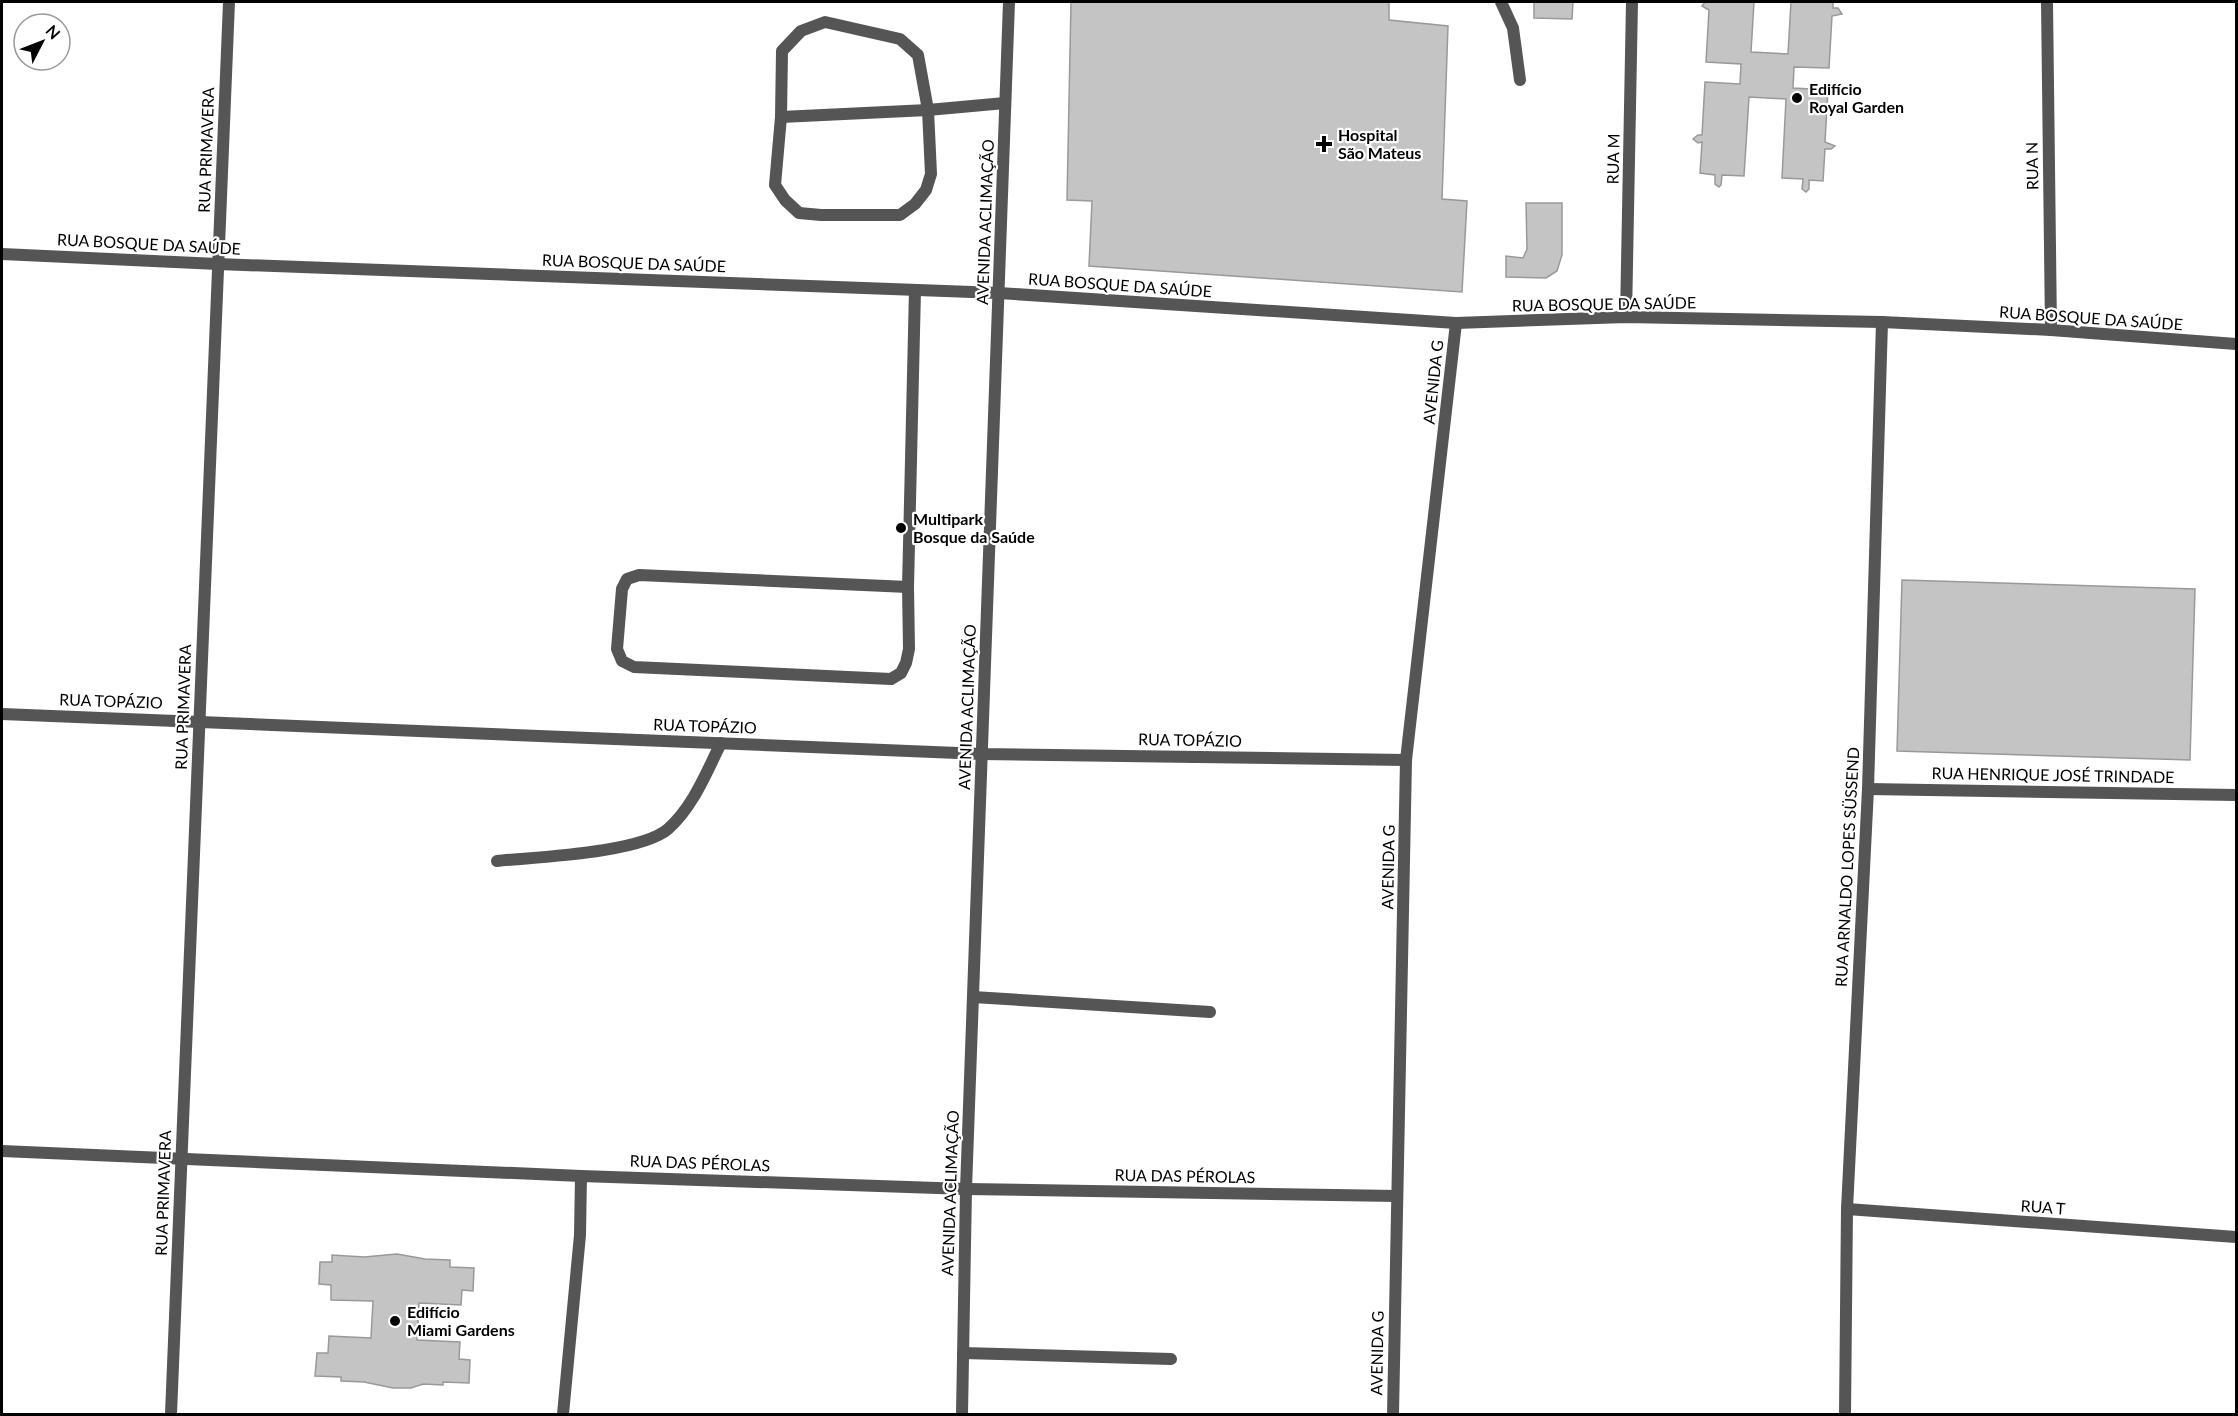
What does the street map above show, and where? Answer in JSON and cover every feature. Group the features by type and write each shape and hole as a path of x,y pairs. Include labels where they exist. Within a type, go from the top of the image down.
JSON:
{"street":[{"name":"RUA PRIMAVERA","path":"171,1414 229,2"},
{"name":"AVENIDA ACLIMAÇÃO","path":"962,1414 966,1189 1009,2"},
{"path":"1501,2 1513,28 1520,80"},
{"name":"RUA M","path":"1626,317 1632,2"},
{"name":"RUA N","path":"2047,2 2051,330"},
{"path":"825,22 900,39 918,55 927,110 931,174 926,190 915,204 900,215 799,213 785,200 775,185 781,117 782,51 801,31 825,22"},
{"path":"781,117 927,110 1005,103"},
{"name":"RUA BOSQUE DA SAÚDE","path":"2,254 999,293 1456,323 1626,317 1882,322 2051,330 2236,345"},
{"path":"908,587 639,575 627,579 622,589 617,649 622,661 634,667 891,679 901,673 909,649 908,587 915,290"},
{"name":"RUA ARNALDO LOPES SÜSSEND","path":"1845,1414 1847,1209 1868,789 1882,322"},
{"name":"AVENIDA G","path":"1393,1414 1406,760 1456,323"},
{"name":"RUA TOPÁZIO","path":"2,714 982,754 1406,760"},
{"path":"497,861 629,847 666,831 689,806 721,744"},
{"name":"RUA HENRIQUE JOSÉ TRINDADE","path":"1868,789 2236,795"},
{"path":"973,997 1210,1012"},
{"name":"RUA DAS PÉROLAS","path":"2,1151 581,1176 966,1189 1397,1196"},
{"path":"563,1414 580,1234 581,1176"},
{"name":"RUA T","path":"1847,1209 2236,1237"},
{"path":"963,1353 1171,1359"}],"building":[{"name":"Hospital São Mateus","path":"1071,2 1389,2 1389,20 1448,26 1442,199 1467,201 1462,292 1089,266 1092,201 1067,200"},
{"path":"1534,2 1573,2 1572,19 1534,18"},
{"name":"Edifício Royal Garden","path":"1705,2 1754,2 1751,52 1788,54 1791,2 1833,2 1833,8 1838,8 1842,14 1832,16 1829,68 1794,67 1793,88 1828,90 1825,142 1835,146 1825,149 1823,181 1809,180 1809,189 1806,192 1802,189 1803,179 1782,178 1786,99 1749,97 1744,176 1722,175 1719,187 1715,184 1715,175 1700,173 1702,142 1698,143 1693,139 1702,135 1705,82 1740,84 1741,64 1706,62 1709,10 1702,6"},
{"path":"1526,203 1562,203 1562,255 1557,271 1546,278 1506,277 1506,256 1523,258 1527,249"},
{"path":"1902,580 2195,589 2190,760 1897,751"},
{"name":"Edifício Miami Gardens","path":"397,1254 425,1259 450,1260 450,1267 474,1268 473,1291 462,1290 461,1305 419,1303 417,1340 460,1342 459,1359 470,1360 469,1383 443,1382 443,1385 423,1384 411,1388 393,1388 364,1382 341,1381 341,1377 315,1376 317,1353 328,1353 329,1336 371,1338 373,1301 331,1300 331,1285 319,1284 320,1262 332,1262 332,1255 364,1257"}],"place":[{"name":"Edifício Royal Garden","path":"1797,98"},
{"name":"Hospital São Mateus","path":"1324,144"},
{"name":"Multipark Bosque da Saúde","path":"901,528"},
{"name":"Edifício Miami Gardens","path":"395,1321"}]}
